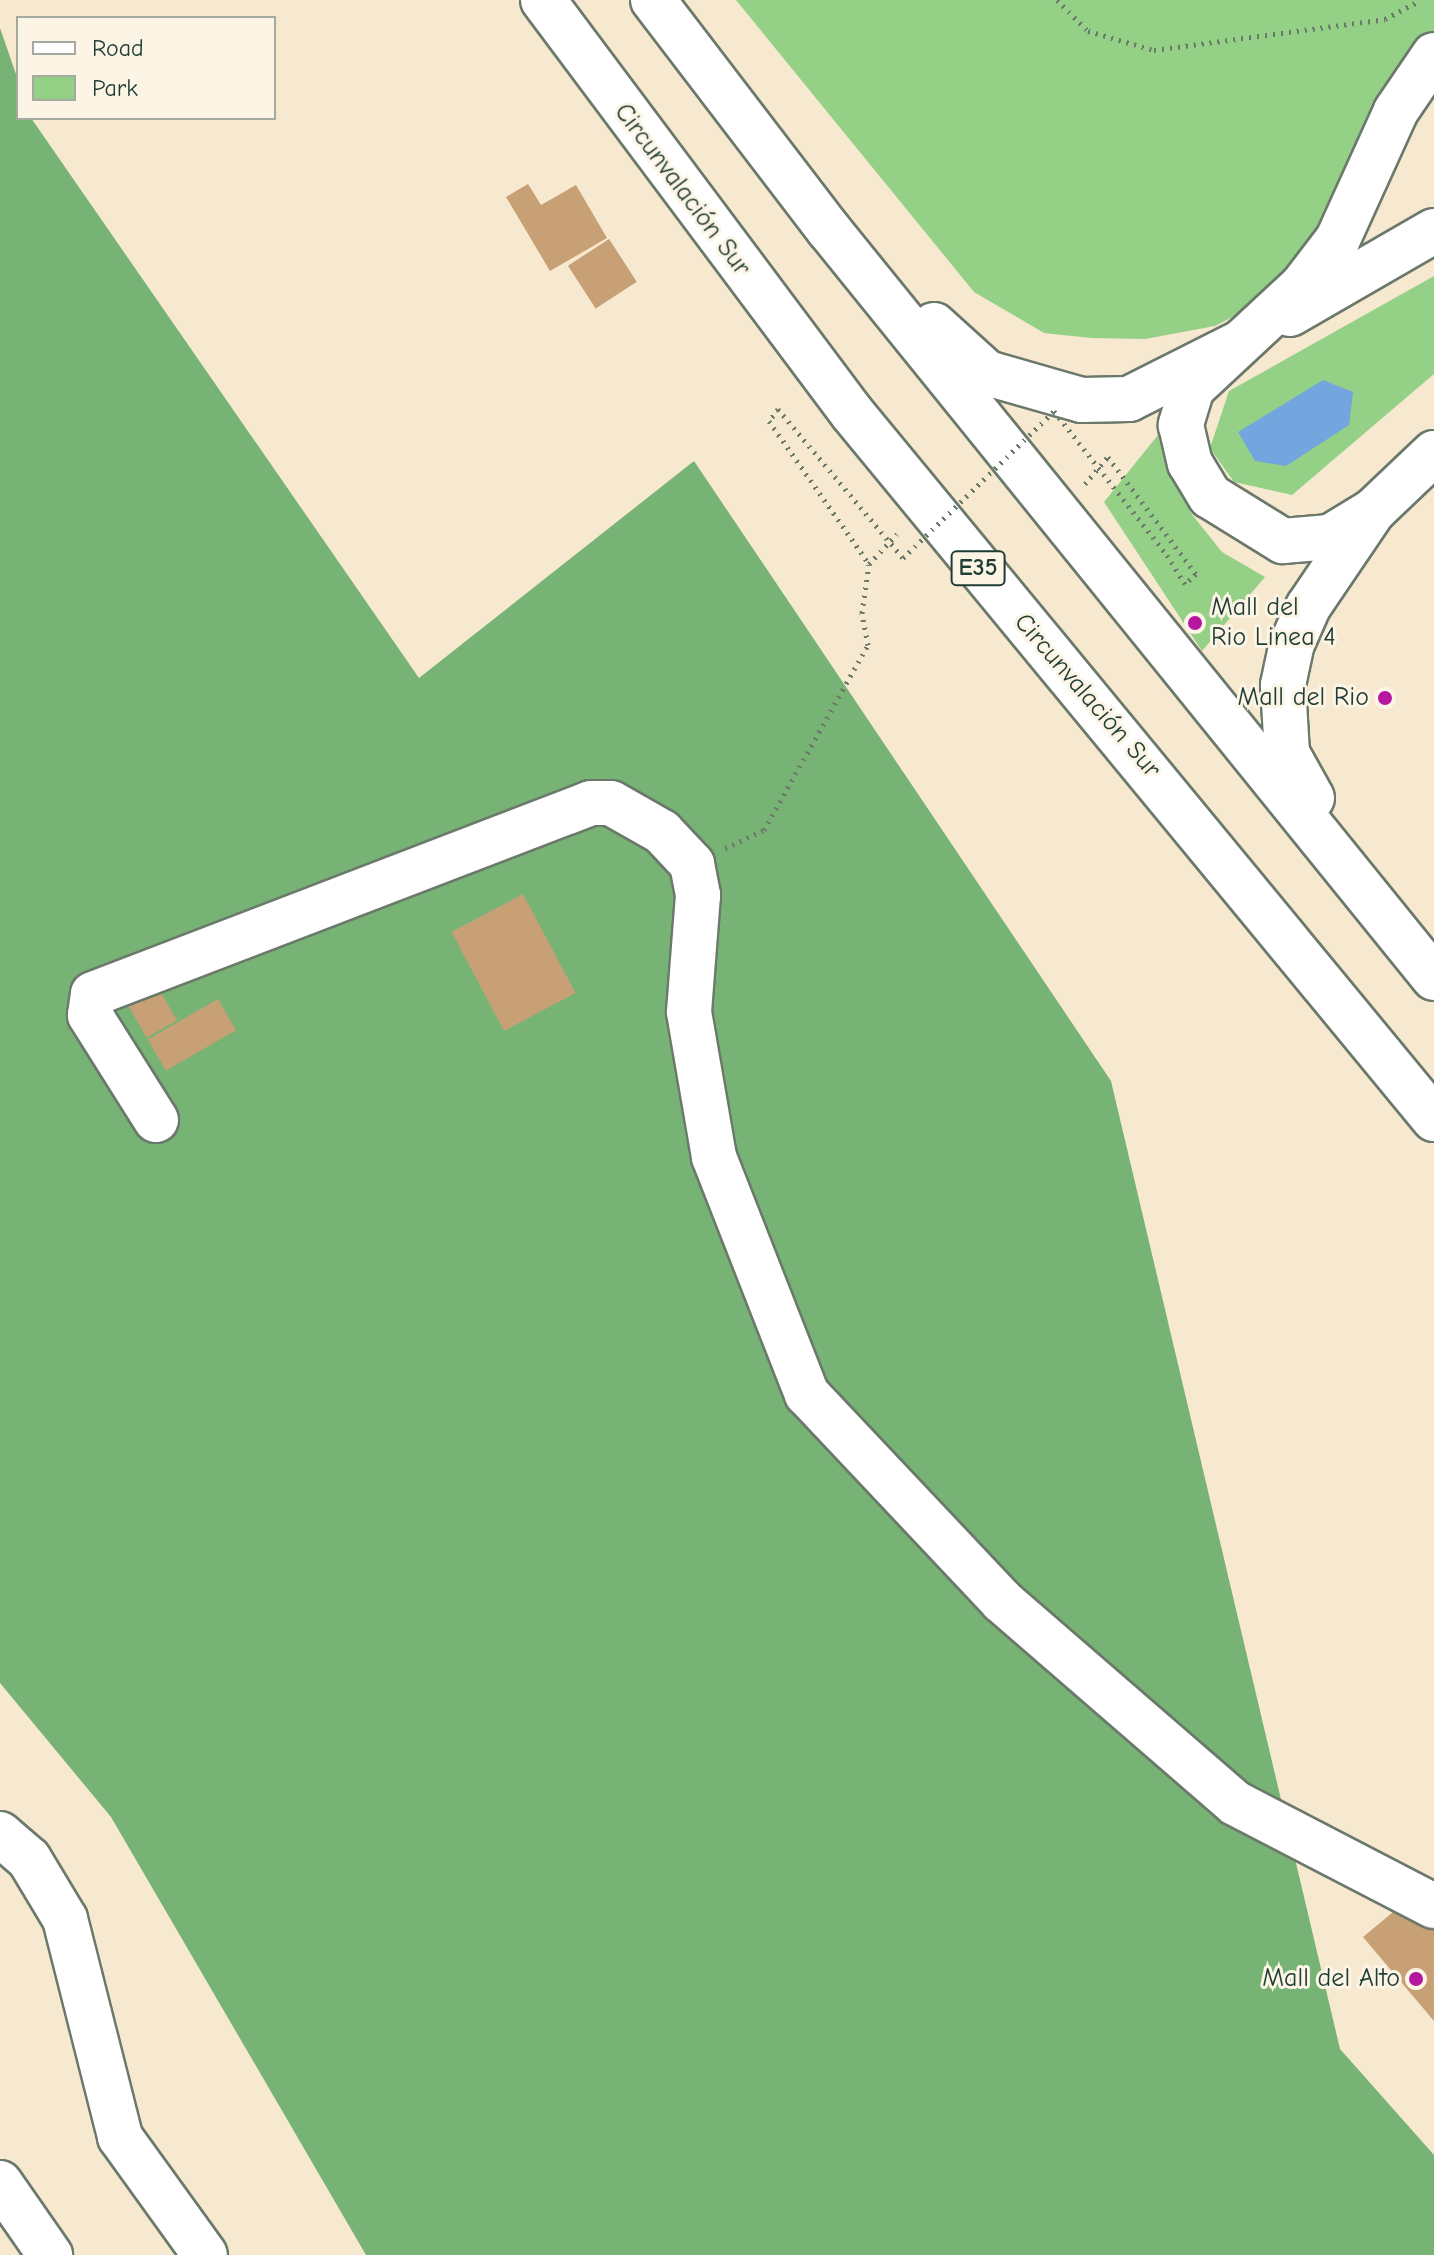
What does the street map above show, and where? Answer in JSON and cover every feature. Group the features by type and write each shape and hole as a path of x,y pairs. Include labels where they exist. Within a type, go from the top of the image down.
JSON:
{"main road":[{"name":"Circunvalación Sur","path":"543,0 852,413 1434,1119"},
{"path":"653,0 829,230 1434,978"},
{"path":"1434,55 1396,111 1338,239 1303,285 1192,388 1181,425 1190,463 1210,496 1283,541 1330,537 1373,511 1434,453"},
{"path":"829,230 987,373 1082,400 1129,399 1240,343 1434,231"},
{"path":"1373,511 1296,633 1283,685 1284,723 1298,779 1387,919"},
{"path":"156,1120 90,1015 93,994 591,803 611,803 662,832 692,864 699,938 689,1012 714,1157 807,1394 1002,1601 1235,1803 1434,1906"},
{"path":"0,1834 29,1859 65,1919 120,2137 205,2255"},
{"path":"0,2183 50,2255"}],"path":[{"path":"1057,0 1088,31 1154,50 1385,19 1420,0"},
{"path":"869,564 769,421 778,409 903,558 1054,411 1167,555 1185,584 1196,574 1108,457 1059,514"},
{"path":"692,864 764,830 868,645 862,613 869,564 897,534"}],"green space":[{"path":"736,0 1434,0 1434,33 1421,44 1326,234 1248,309 1215,326 1145,339 1091,338 1044,333 974,292"},
{"path":"0,28 16,74 16,120 32,120 419,678 694,461 1111,1081 1340,2049 1434,2155 1434,2255 366,2255 111,1817 0,1683"},
{"path":"1434,276 1434,374 1292,495 1234,482 1210,448 1229,391"},
{"path":"1162,430 1190,512 1222,552 1265,577 1202,651 1104,502"}],"water":[{"path":"1323,380 1353,392 1349,425 1286,466 1255,461 1238,432"}],"building":[{"path":"528,184 541,205 576,185 607,238 550,271 506,197"},
{"path":"609,239 637,282 596,308 568,266"},
{"path":"523,894 576,993 504,1031 451,932"},
{"path":"152,977 177,1020 147,1038 122,994"},
{"path":"218,999 236,1030 166,1071 148,1040"},
{"name":"Mall del Alto","path":"1434,1878 1434,2021 1363,1937"}],"place":[{"name":"Mall del Rio Linea 4","path":"1195,623"},
{"name":"Mall del Rio","path":"1385,698"},
{"name":"Mall del Alto","path":"1416,1979"}]}
